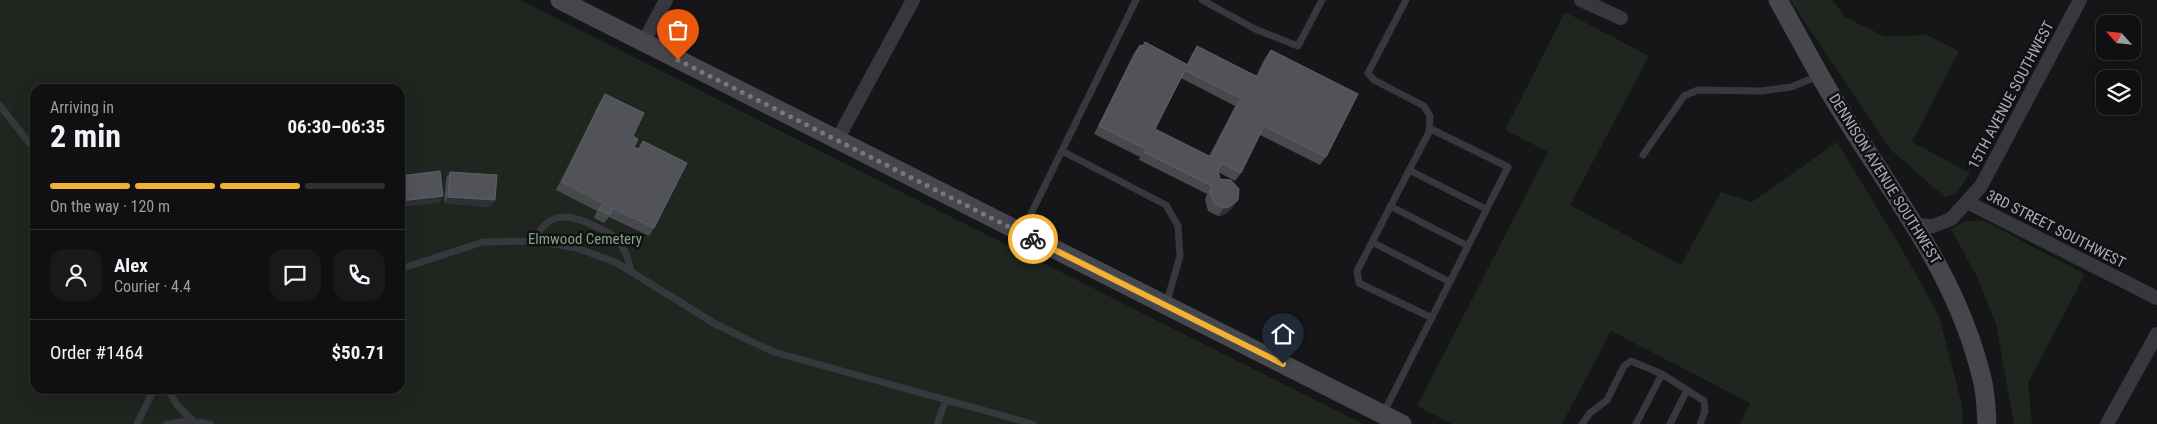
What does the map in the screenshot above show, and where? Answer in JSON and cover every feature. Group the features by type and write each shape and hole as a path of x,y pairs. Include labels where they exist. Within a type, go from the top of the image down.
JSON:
{"main road":[{"path":"560,0 1402,424"},
{"name":"DENNISON AVENUE SOUTHWEST","path":"1778,0 1837,105 1916,225 1942,271 1969,332 1983,380 1987,424"}],"street":[{"path":"643,43 666,0"},
{"path":"838,140 913,0"},
{"path":"1581,0 1622,18"},
{"name":"15TH AVENUE SOUTHWEST","path":"1967,202 1981,186 2080,0"},
{"name":"3RD STREET SOUTHWEST","path":"1916,225 1934,226 1952,220 1967,202 2157,298"},
{"path":"2107,424 2157,334"}],"lane":[{"path":"1021,233 1136,0"},
{"path":"1202,0 1254,29 1298,46 1322,0"},
{"path":"1406,0 1368,73 1374,80 1424,106 1430,116 1429,128 1356,271 1359,283 1432,318"},
{"path":"1643,155 1684,96 1698,90 1761,91 1791,87 1820,76"},
{"path":"0,106 30,144"},
{"path":"1383,415 1508,167 1429,128"},
{"path":"1062,151 1166,205 1178,226 1180,256 1166,306"},
{"path":"1409,170 1486,209"},
{"path":"1390,206 1468,246"},
{"path":"534,241 540,228 550,220 561,216 571,217 613,236 627,254 631,270"},
{"path":"405,267 483,242 534,241 577,248 631,270 717,326 774,352 1033,424"},
{"path":"1372,242 1450,282"},
{"path":"1582,424 1590,413 1607,400 1624,366 1628,362 1634,361 1662,374 1704,401 1705,411 1700,424"},
{"path":"1636,424 1662,374"},
{"path":"1670,424 1687,390"},
{"path":"137,424 152,394"},
{"path":"170,394 178,406 194,422"},
{"path":"937,424 946,400"},
{"path":"167,424 194,422 210,424"}],"green space":[{"name":"Elmwood Cemetery","path":"0,0 520,0 1363,424 0,424"},
{"path":"1790,0 1832,0 1845,17 1884,36 1927,35 1959,51 1912,142 1970,173 1957,193 1945,197 1890,149"},
{"path":"1565,12 1649,56 1570,205 1681,265 1721,192 1752,202 1837,142 1903,251 1939,316 1962,405 1963,424 1740,424 1750,403 1611,331 1562,424 1452,424 1417,406 1548,152 1505,130"},
{"path":"1966,221 1984,221 2085,274 2028,383 2032,424 2014,424 1996,324 1978,279 1951,229"}],"building":[{"path":"1145,42 1188,65 1197,46 1258,77 1271,50 1358,94 1326,157 1264,126 1241,173 1222,163 1218,170 1220,179 1231,180 1239,189 1238,200 1229,207 1224,208 1214,203 1210,192 1212,186 1144,152 1146,149 1099,126 1140,45 1143,46","holes":["1185,70 1241,98 1211,157 1155,129"]},
{"path":"605,94 644,113 633,136 638,139 634,147 639,149 643,141 687,163 654,228 613,208 610,215 599,210 603,203 562,182"},
{"path":"440,171 443,196 405,200 405,175"},
{"path":"450,172 497,175 495,200 448,197"}],"way so far":[{"path":"678,60 1033,239"}],"route":[{"path":"1033,239 1283,364"}]}
